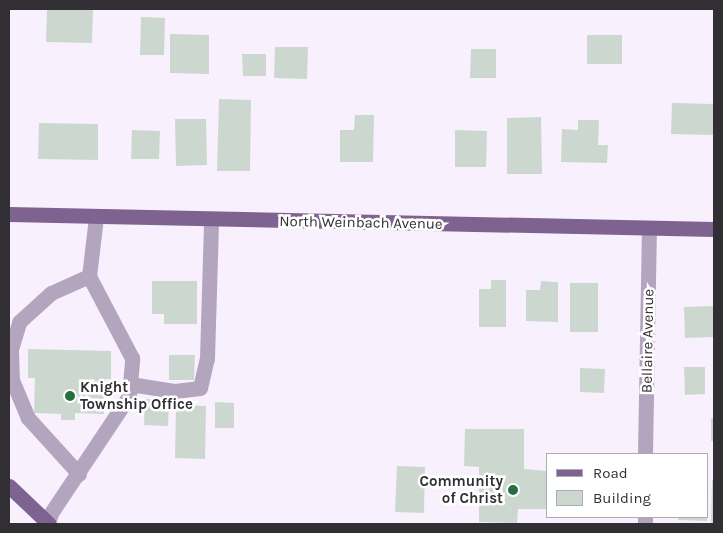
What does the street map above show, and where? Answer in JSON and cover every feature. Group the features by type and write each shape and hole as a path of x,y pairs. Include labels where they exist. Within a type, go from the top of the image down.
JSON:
{"main road":[{"name":"North Weinbach Avenue","path":"9,214 714,230"},
{"path":"9,486 48,524"}],"street":[{"path":"48,524 51,513 79,474 129,396 132,358 89,276 96,217"},
{"path":"130,384 175,391 200,388 207,358 211,220"},
{"name":"Bellaire Avenue","path":"645,453 649,228"},
{"path":"79,474 28,418 12,380 11,349 20,322 51,293 89,276"}],"building":[{"path":"47,9 93,9 92,43 46,42"},
{"path":"141,17 165,18 164,55 140,55"},
{"path":"170,34 209,35 209,74 170,73"},
{"path":"587,35 622,35 622,64 587,64"},
{"path":"275,47 308,47 307,79 274,78"},
{"path":"471,49 496,49 496,78 470,78"},
{"path":"242,54 266,54 266,76 243,76"},
{"path":"219,99 251,100 250,171 217,171"},
{"path":"672,103 714,104 714,135 671,134"},
{"path":"355,115 374,115 373,162 340,162 340,130 354,130"},
{"path":"541,117 542,174 507,174 507,118"},
{"path":"175,119 206,119 207,165 176,166"},
{"path":"578,120 599,120 598,145 608,145 607,163 561,162 562,129 578,130"},
{"path":"39,123 98,124 98,160 38,159"},
{"path":"132,130 160,131 159,159 131,159"},
{"path":"455,130 487,131 486,167 455,167"},
{"path":"491,280 506,280 506,327 479,327 479,289 491,289"},
{"path":"152,281 197,281 197,324 164,324 164,314 152,314"},
{"path":"541,281 558,282 558,322 526,321 526,290 540,290"},
{"path":"570,283 598,283 598,332 570,332"},
{"path":"714,306 714,337 685,338 684,307"},
{"name":"Knight Township Office","path":"28,349 111,351 111,379 105,379 104,414 75,413 75,420 61,420 61,414 34,413 35,378 28,378"},
{"path":"169,355 195,355 194,380 169,380"},
{"path":"684,367 705,367 705,394 685,395"},
{"path":"580,368 605,369 604,393 580,392"},
{"path":"145,399 169,400 168,426 144,425"},
{"path":"215,402 234,403 234,428 215,428"},
{"path":"176,405 206,406 205,459 175,458"},
{"path":"711,418 714,418 714,441 711,441"},
{"name":"Community of Christ","path":"465,429 524,429 524,469 546,471 546,509 518,509 517,523 479,522 479,467 464,466"},
{"path":"397,466 425,467 424,513 395,512"},
{"path":"712,480 714,480 714,524 711,524"},
{"path":"678,518 707,518 707,521 678,520"}],"place":[{"name":"Knight Township Office","path":"70,396"},
{"name":"Community of Christ","path":"513,490"}]}
